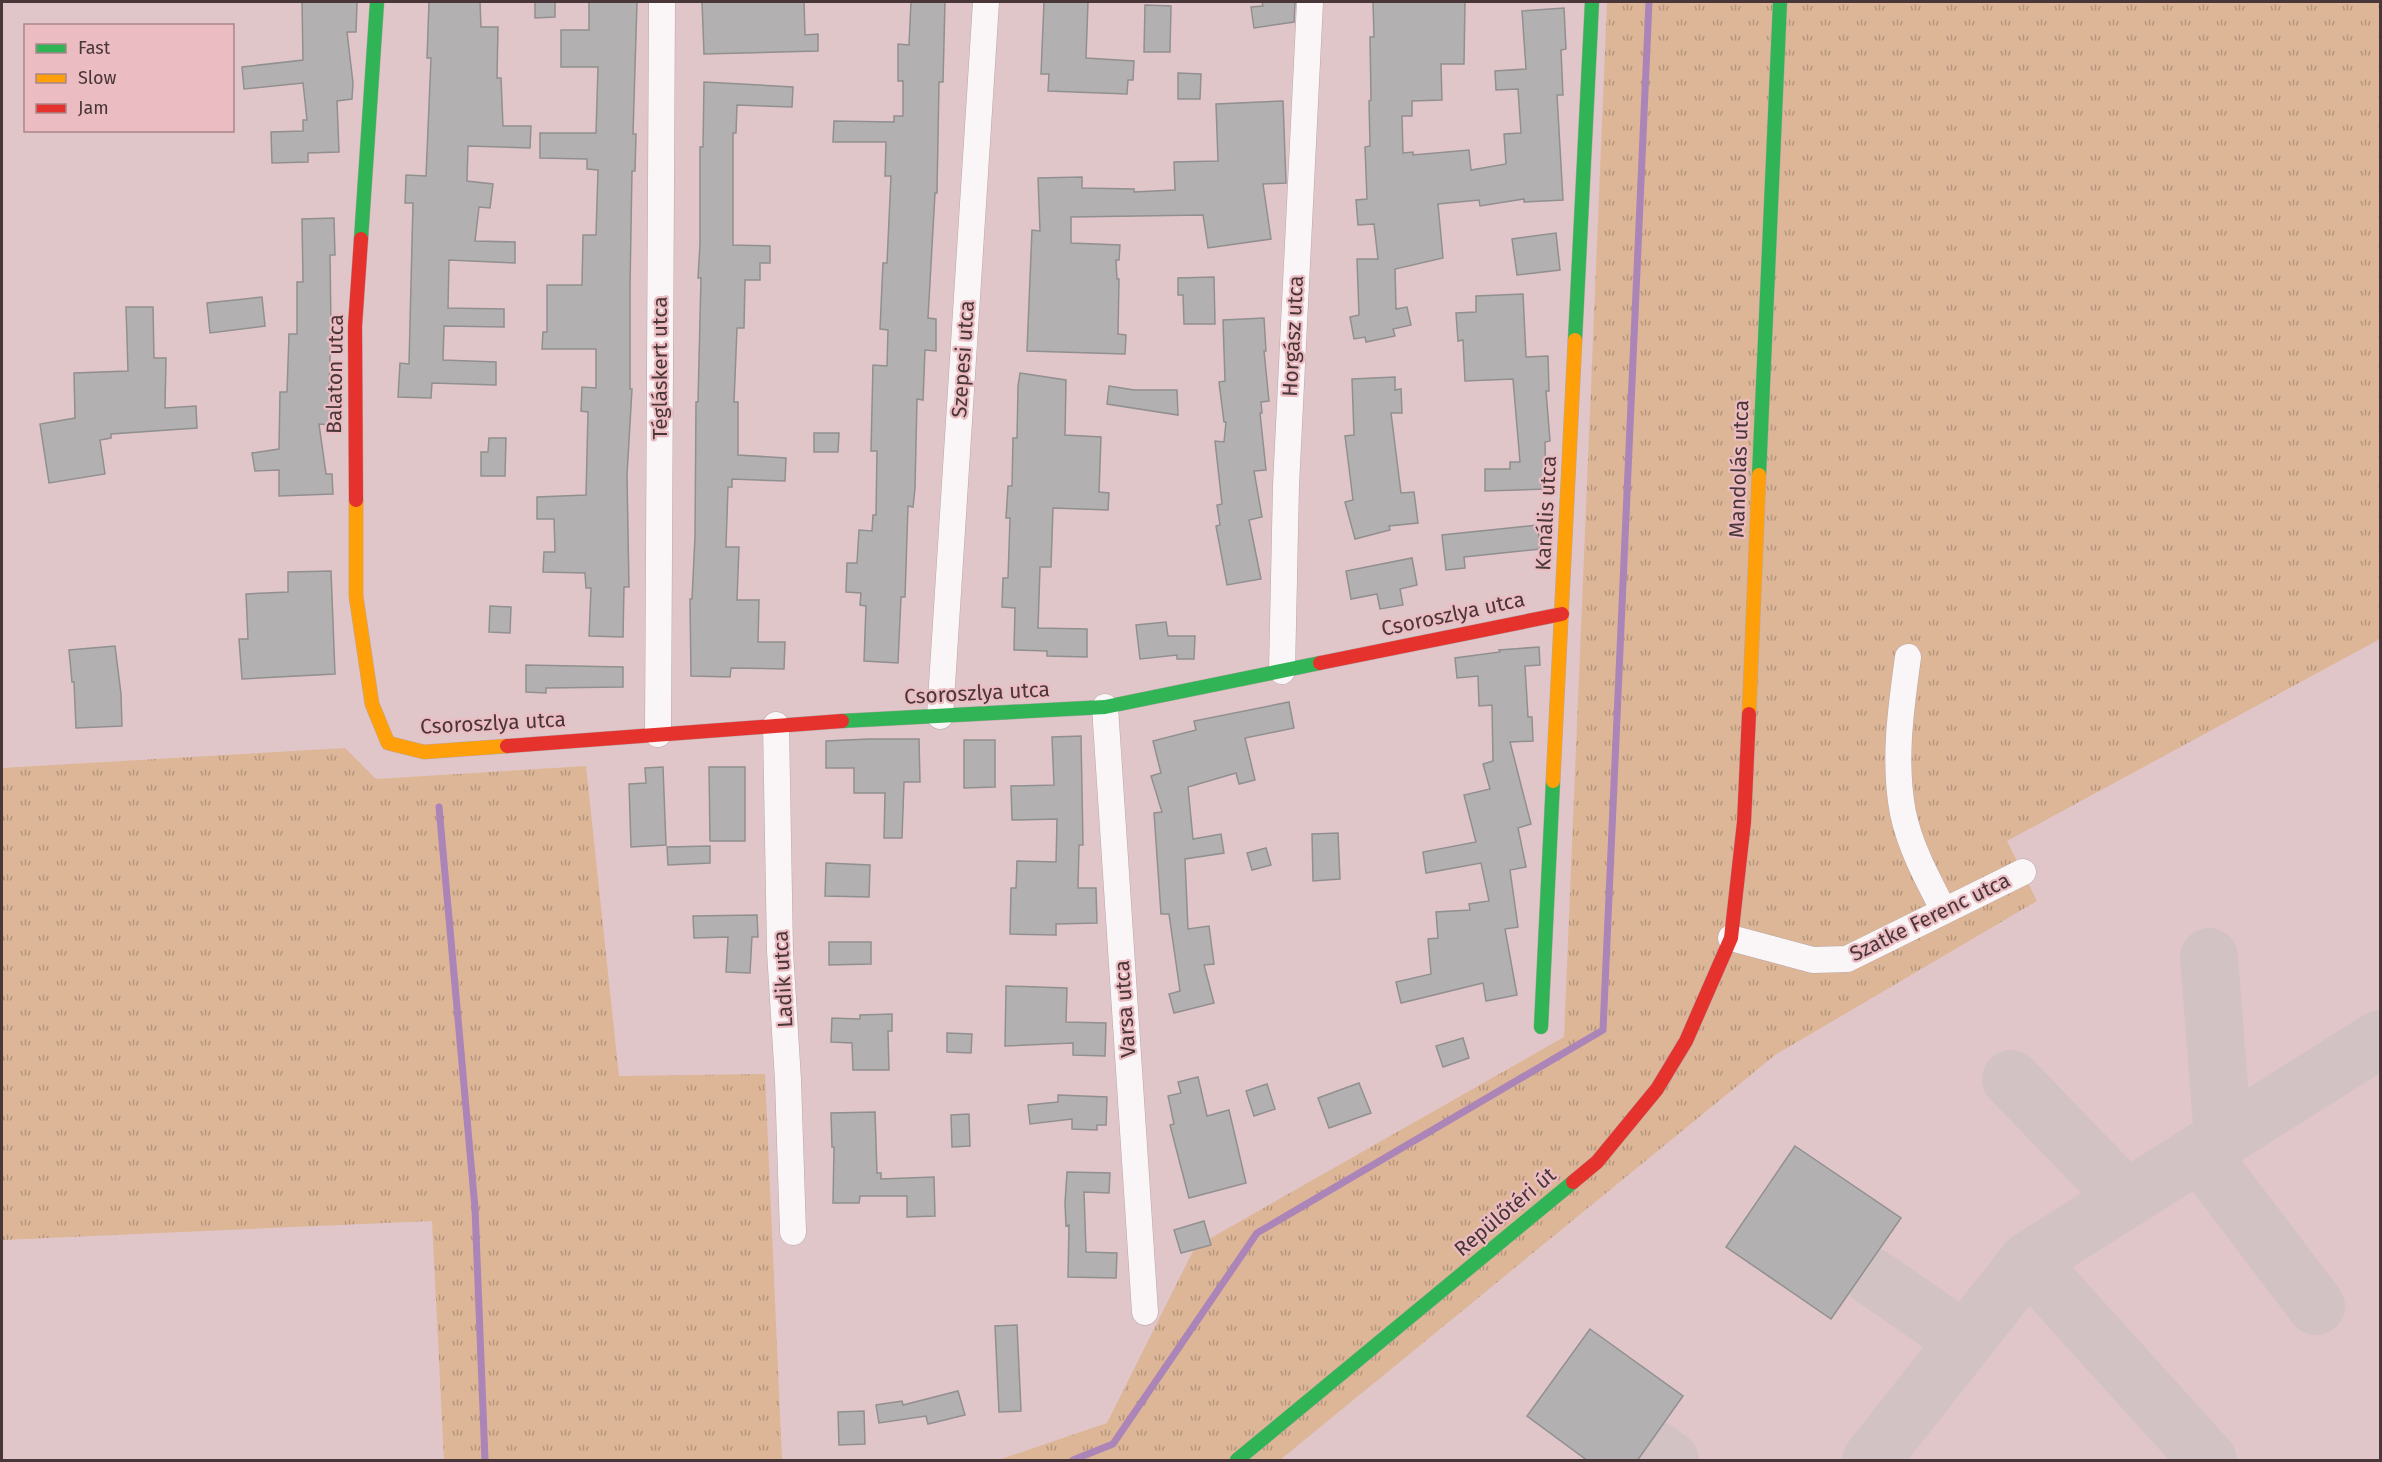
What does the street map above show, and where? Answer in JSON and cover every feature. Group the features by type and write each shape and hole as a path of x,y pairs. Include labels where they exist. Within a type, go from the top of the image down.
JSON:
{"street":[{"name":"Balaton utca","path":"377,2 355,326 356,597 372,704 388,743"},
{"name":"Tégláskert utca","path":"658,734 662,2"},
{"name":"Szepesi utca","path":"940,716 986,2"},
{"name":"Horgász utca","path":"1282,671 1286,485 1310,2"},
{"name":"Kanális utca","path":"1541,1027 1592,2"},
{"name":"Mandolás utca","path":"1731,938 1744,822 1780,2"},
{"name":"Csoroszlya utca","path":"388,743 424,752 776,725 1105,707 1562,614"},
{"path":"1908,657 1901,711 1898,776 1907,826 1919,860 1944,911"},
{"name":"Varsa utca","path":"1105,707 1145,1312"},
{"name":"Ladik utca","path":"776,725 780,951 788,1080 793,1232"},
{"name":"Szatke Ferenc utca","path":"1731,938 1813,960 1847,959 2023,872"},
{"name":"Repülőtéri út","path":"1237,1461 1597,1162 1657,1089 1686,1041 1731,938"}],"green space":[{"path":"1607,2 2380,2 2380,639 2007,841 2037,901 1775,1055 1280,1460 998,1460 1107,1423 1195,1247 1564,1037"},
{"path":"345,748 376,779 586,766 619,1076 765,1074 782,1460 444,1460 432,1221 2,1240 2,768"}],"building":[{"path":"302,2 357,2 356,32 347,32 353,83 352,99 337,101 339,152 308,153 308,162 272,163 271,132 303,131 303,120 307,120 303,83 244,89 242,67 303,60"},
{"path":"429,2 480,2 481,27 498,27 497,78 501,78 503,126 531,126 530,148 468,146 467,181 493,184 490,208 479,207 475,241 515,242 515,263 449,260 448,308 504,309 504,327 444,326 443,360 496,362 496,385 432,383 431,398 398,397 400,363 409,364 413,203 405,203 406,175 426,176 431,58 427,58"},
{"path":"535,2 555,2 555,17 535,18"},
{"path":"589,2 637,2 633,134 636,134 635,171 632,171 630,287 630,389 632,389 627,475 629,587 624,587 623,637 589,636 591,588 586,588 585,573 543,572 544,552 555,552 554,519 537,519 537,497 586,495 588,412 581,411 582,387 596,388 596,349 542,349 543,332 547,332 547,285 582,285 583,235 596,235 598,170 587,169 587,159 540,158 540,133 596,133 598,67 561,67 561,30 589,30"},
{"path":"702,2 804,2 805,35 818,34 818,51 704,54"},
{"path":"911,2 945,2 943,82 939,82 937,193 935,193 928,318 936,319 936,351 925,350 923,400 917,399 915,488 913,507 908,506 905,597 901,597 898,663 864,661 866,606 860,605 861,593 846,592 847,563 857,563 859,530 872,531 873,515 876,515 877,451 871,451 873,365 887,366 888,330 880,329 883,263 887,263 891,176 885,176 886,142 833,142 834,121 894,122 894,116 903,116 903,81 898,81 898,44 909,45"},
{"path":"1044,2 1088,2 1086,58 1134,61 1133,80 1128,80 1127,94 1048,91 1049,74 1041,74"},
{"path":"1262,2 1295,2 1294,22 1254,28 1251,7 1263,6"},
{"path":"1373,2 1465,2 1464,64 1441,64 1442,100 1412,101 1412,116 1402,116 1403,153 1413,152 1413,155 1469,150 1471,170 1506,164 1504,134 1521,133 1518,89 1496,90 1495,71 1526,69 1522,11 1564,8 1566,49 1561,50 1563,95 1557,95 1563,200 1524,202 1524,199 1480,206 1479,200 1438,204 1443,258 1395,269 1396,309 1407,307 1411,325 1393,329 1395,336 1366,342 1365,337 1354,339 1350,317 1359,315 1357,259 1378,259 1374,224 1358,225 1356,200 1367,199 1365,147 1370,146 1370,37 1374,37"},
{"path":"1145,5 1171,6 1170,52 1144,52"},
{"path":"1178,73 1201,74 1200,99 1178,99"},
{"path":"704,82 793,87 792,107 737,105 736,133 733,133 733,245 770,246 770,263 760,263 760,280 745,280 744,328 737,328 734,402 738,402 738,455 786,458 785,481 732,479 732,487 728,487 726,547 739,547 737,600 759,600 758,642 785,642 784,669 731,668 730,677 691,676 690,599 692,599 695,536 696,402 698,402 701,278 698,278 700,147 703,147"},
{"path":"1283,101 1286,183 1263,184 1271,239 1208,248 1203,215 1071,217 1071,243 1120,245 1119,260 1116,260 1117,279 1119,279 1118,334 1126,335 1125,354 1027,351 1032,230 1040,231 1038,178 1082,177 1082,188 1134,189 1134,192 1175,190 1174,162 1218,161 1216,104"},
{"path":"334,218 335,255 330,255 329,393 333,393 332,425 319,424 326,474 332,474 333,494 279,496 279,470 255,471 252,453 279,449 280,392 287,392 289,334 297,334 297,282 303,282 302,219"},
{"path":"1556,233 1560,270 1517,275 1512,239"},
{"path":"1214,277 1215,324 1184,324 1183,295 1178,295 1178,278"},
{"path":"1523,294 1526,357 1548,356 1549,391 1546,391 1550,441 1545,442 1546,489 1485,491 1485,469 1510,469 1510,462 1520,462 1513,379 1465,381 1463,340 1458,341 1456,313 1476,312 1476,296"},
{"path":"262,297 265,326 210,333 207,303"},
{"path":"126,307 153,307 154,358 166,358 165,408 196,406 197,428 111,434 111,438 100,440 105,474 49,483 40,424 75,418 74,373 128,371"},
{"path":"1264,318 1266,351 1264,351 1269,401 1261,402 1262,413 1260,413 1266,470 1254,471 1262,517 1249,520 1261,579 1227,585 1216,526 1220,525 1217,505 1222,504 1215,441 1224,442 1226,422 1224,422 1219,382 1225,381 1223,320"},
{"path":"1020,373 1066,380 1065,435 1101,437 1099,492 1109,493 1108,510 1053,508 1051,567 1040,567 1038,628 1087,629 1087,657 1047,656 1047,651 1014,650 1015,608 1002,607 1003,578 1008,578 1010,518 1006,518 1008,486 1012,486 1013,438 1017,438"},
{"path":"1395,377 1395,390 1401,389 1402,413 1391,413 1401,493 1414,492 1418,523 1389,526 1390,530 1355,539 1345,502 1353,500 1345,436 1354,435 1352,379"},
{"path":"1109,386 1134,390 1177,390 1178,415 1107,404"},
{"path":"814,433 839,433 838,452 814,452"},
{"path":"489,438 506,438 505,476 481,476 481,452 488,452"},
{"path":"1538,525 1540,549 1464,557 1465,568 1446,570 1442,535"},
{"path":"1412,558 1417,585 1400,589 1403,605 1380,609 1377,594 1351,599 1346,571"},
{"path":"331,571 335,674 242,679 239,639 248,639 246,594 288,592 288,572"},
{"path":"490,606 511,607 510,633 489,632"},
{"path":"1166,622 1168,636 1195,636 1194,659 1177,659 1177,655 1140,659 1136,625"},
{"path":"115,646 122,726 76,728 74,682 72,682 69,650"},
{"path":"1539,647 1540,665 1525,666 1528,717 1532,717 1533,741 1510,742 1531,824 1518,828 1526,867 1510,870 1518,927 1505,929 1517,995 1486,1001 1483,983 1401,1003 1396,982 1431,974 1428,939 1438,938 1436,912 1470,910 1469,904 1489,901 1481,863 1426,873 1423,852 1476,842 1464,795 1490,789 1483,764 1493,761 1492,705 1479,706 1478,676 1457,678 1455,658 1500,652 1499,650"},
{"path":"526,665 623,667 623,687 546,688 546,693 526,692"},
{"path":"1289,702 1294,728 1245,738 1255,780 1239,784 1236,773 1188,787 1193,839 1221,834 1224,853 1185,859 1188,929 1209,926 1214,964 1204,965 1214,1003 1174,1013 1169,994 1180,991 1169,914 1161,914 1154,813 1162,812 1151,776 1161,773 1153,741 1196,730 1194,721"},
{"path":"1081,736 1083,845 1079,845 1078,888 1096,888 1097,923 1056,924 1056,935 1010,934 1011,888 1016,888 1017,861 1056,862 1057,819 1012,820 1011,786 1054,785 1052,737"},
{"path":"919,739 920,782 904,782 902,838 884,838 885,793 854,793 854,768 826,768 826,741"},
{"path":"964,740 995,740 995,787 964,788"},
{"path":"663,767 666,845 631,847 629,784 646,783 645,768"},
{"path":"709,767 745,767 745,841 710,841"},
{"path":"1338,833 1340,879 1313,881 1312,834"},
{"path":"710,846 710,863 668,865 667,847"},
{"path":"1266,848 1271,865 1252,870 1247,853"},
{"path":"826,863 870,865 869,897 825,896"},
{"path":"757,915 758,937 752,937 750,973 726,972 728,937 694,938 693,916"},
{"path":"829,942 871,942 871,964 829,965"},
{"path":"1006,986 1067,988 1066,1022 1106,1023 1105,1056 1073,1055 1073,1043 1005,1046"},
{"path":"892,1014 892,1031 888,1031 889,1070 853,1070 852,1043 831,1042 832,1018 860,1019 860,1015"},
{"path":"947,1033 972,1034 971,1053 947,1052"},
{"path":"1463,1038 1469,1058 1443,1067 1436,1046"},
{"path":"1198,1077 1207,1116 1229,1110 1246,1183 1189,1198 1170,1125 1174,1124 1168,1096 1181,1093 1178,1082"},
{"path":"1359,1083 1371,1113 1329,1128 1318,1098"},
{"path":"1267,1084 1275,1109 1254,1116 1246,1091"},
{"path":"1058,1095 1107,1097 1106,1125 1097,1125 1097,1130 1072,1129 1072,1119 1030,1124 1028,1105 1058,1102"},
{"path":"875,1112 877,1173 881,1173 881,1179 934,1177 935,1216 907,1217 907,1196 860,1196 859,1203 833,1203 834,1147 832,1147 831,1113"},
{"path":"969,1114 970,1146 952,1147 951,1115"},
{"path":"1795,1146 1901,1218 1831,1319 1726,1247"},
{"path":"1067,1172 1110,1173 1109,1193 1084,1192 1086,1252 1117,1253 1116,1278 1068,1277 1069,1225 1066,1226 1065,1203"},
{"path":"1204,1221 1211,1245 1181,1253 1174,1230"},
{"path":"1017,1325 1021,1411 999,1412 995,1326"},
{"path":"1590,1329 1683,1396 1637,1461 1588,1461 1527,1416"},
{"path":"958,1391 965,1415 928,1424 926,1416 879,1423 876,1405 902,1401 903,1405"},
{"path":"864,1411 865,1444 839,1445 838,1412"}],"waterway":[{"path":"1073,1460 1113,1444 1257,1233 1603,1030 1649,2"},
{"path":"439,807 475,1208 485,1460"}],"taxiway":[{"path":"2209,957 2223,1138"},
{"path":"1871,1460 2028,1261 2380,1039"},
{"path":"2011,1079 2127,1199"},
{"path":"2200,1153 2316,1306"},
{"path":"2028,1261 2208,1460"},
{"path":"1871,1276 1965,1341"},
{"path":"1656,1450 1670,1460"}],"traffic: fast":[{"path":"361,239 377,2"},
{"path":"1575,340 1592,2"},
{"path":"1759,475 1780,2"},
{"path":"842,721 1105,707 1320,663"},
{"path":"1541,1027 1553,781"},
{"path":"1237,1460 1573,1182"}],"traffic: slow":[{"path":"1553,781 1575,340"},
{"path":"1749,714 1759,475"},
{"path":"356,500 356,596 372,704 388,743 424,752 507,746"}],"traffic: jam":[{"path":"356,500 355,326 361,239"},
{"path":"1320,663 1562,614"},
{"path":"1573,1182 1597,1162 1657,1089 1686,1041 1731,938 1744,822 1749,714"},
{"path":"507,746 842,721"}]}
